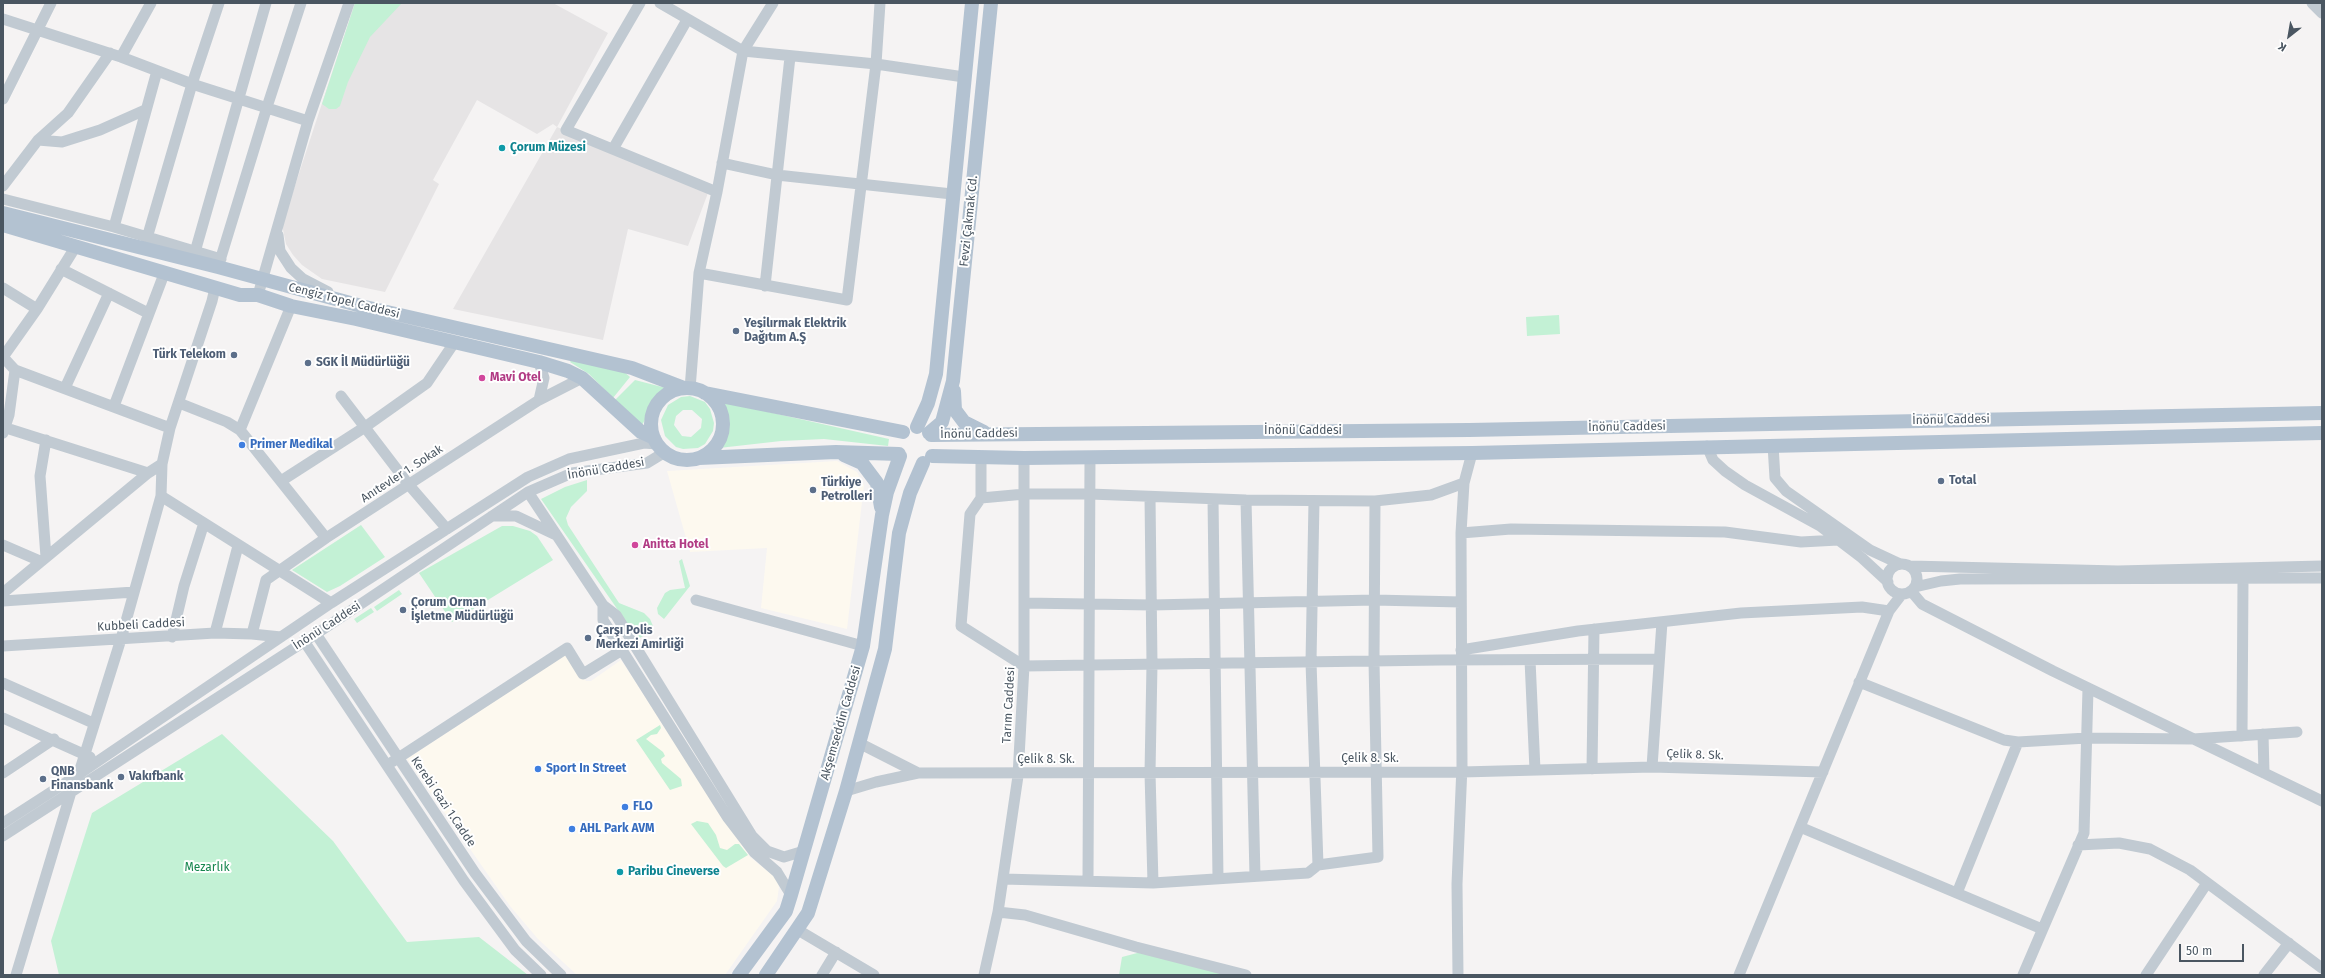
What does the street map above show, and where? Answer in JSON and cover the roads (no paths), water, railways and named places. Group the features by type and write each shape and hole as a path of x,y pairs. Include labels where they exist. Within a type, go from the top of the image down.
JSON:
{"main road":[{"name":"Fevzi Çakmak Cd.","path":"926,431 928,403 936,374 952,194 972,3"},
{"name":"Fevzi Çakmak Cd.","path":"926,431 942,422 953,381 990,3"},
{"name":"Cengiz Topel Caddesi","path":"3,213 220,263 263,280 365,307 632,368 687,388"},
{"name":"Cengiz Topel Caddesi","path":"3,225 164,274 240,295 258,295 291,306 356,319 539,362 582,378 641,432 659,445"},
{"path":"215,288 220,263"},
{"path":"953,381 955,410 964,422 988,434"},
{"path":"687,388 705,393 903,432 926,431 935,445 928,459 913,464 900,455 836,452 699,458 687,460 675,458 659,445 651,427 652,416 656,405 664,397 674,391 687,388"},
{"path":"699,458 709,453 718,444 723,427 720,410 714,400 705,393"},
{"name":"İnönü Caddesi","path":"926,431 988,434 1469,430 2322,413"},
{"path":"1707,425 1707,446"},
{"path":"900,455 898,441 903,432"},
{"name":"İnönü Caddesi","path":"928,459 981,457 1024,458 1472,453 1707,446 2322,433"},
{"path":"836,452 862,463 878,483 882,515"},
{"name":"Akşemseddin Caddesi","path":"739,975 786,911 791,895 863,646 882,515 887,492 900,455"},
{"name":"Akşemseddin Caddesi","path":"766,975 798,930 808,913 846,791 885,649 899,533 910,493 928,459"}],"street":[{"path":"3,99 51,3"},
{"path":"121,57 151,3"},
{"path":"147,238 192,84 218,3"},
{"path":"195,252 266,3"},
{"path":"3,200 114,227 195,252 220,263 266,107 301,3"},
{"path":"258,295 308,121 349,3"},
{"path":"640,3 566,130 717,192"},
{"path":"661,3 687,20 743,51 790,57 876,64 964,77"},
{"path":"687,388 699,273 717,192 743,51 773,3"},
{"path":"699,273 847,300 876,64 880,3"},
{"path":"2312,3 2322,13"},
{"path":"3,19 110,53 192,84 308,121"},
{"path":"613,149 687,20"},
{"path":"3,186 38,140 68,113 110,53"},
{"path":"765,286 790,57"},
{"path":"114,227 144,110 157,71"},
{"path":"38,140 62,142 100,130 144,110"},
{"path":"722,162 777,175 952,194"},
{"path":"278,229 280,252 291,268 303,279 318,288 365,307"},
{"path":"76,246 37,309 3,357 15,370 170,428"},
{"path":"61,269 148,313"},
{"path":"114,406 164,274"},
{"path":"3,288 37,309"},
{"path":"16,975 70,794 79,774 93,723 121,639 161,496 162,464 170,428 215,288"},
{"path":"65,388 109,293"},
{"path":"240,430 291,306"},
{"path":"281,481 365,427 427,383 454,343"},
{"path":"539,362 544,378 539,400"},
{"path":"15,370 4,429 46,440 148,473"},
{"name":"Anıtevler 1. Sokak","path":"252,634 266,580 326,538 539,400 582,378"},
{"path":"341,396 409,485 447,529"},
{"path":"179,403 227,422 240,430 326,538"},
{"path":"43,559 40,476 46,440"},
{"name":"İnönü Caddesi","path":"3,823 79,774 331,603 528,477 569,459 644,443 659,445 647,463 572,473 528,492 316,634 3,836"},
{"path":"1773,445 1775,478 1786,491 1870,550 1905,565 1917,578 1909,591 1889,611"},
{"path":"1707,446 1713,460 1725,472 1745,485 1820,526 1889,584 1893,590 1909,591 1941,581 1960,579 2322,578"},
{"path":"1458,975 1457,884 1462,772 1461,533 1464,483 1472,453"},
{"path":"981,457 981,498 970,514 961,626 1024,666 1374,661 1461,655 1594,629 1662,622 1779,611 1862,607 1889,611"},
{"path":"1088,881 1087,773 1090,457"},
{"name":"Tarım Caddesi","path":"984,975 998,912 1018,773 1024,666 1024,458"},
{"path":"3,593 148,473 162,464"},
{"path":"981,498 1025,494 1090,494 1246,500 1375,502 1431,495 1464,483"},
{"path":"528,492 603,606 616,615 752,836 767,851 784,857 804,851"},
{"path":"161,496 238,546 331,603"},
{"path":"1150,497 1152,605 1150,773 1152,883"},
{"path":"1213,499 1218,878"},
{"path":"1246,500 1255,876"},
{"path":"1314,501 1311,662 1313,772 1318,865"},
{"path":"1003,879 1152,883 1308,874 1318,865 1378,857 1374,661 1375,502"},
{"path":"491,516 516,516 542,526 558,536"},
{"path":"172,637 184,586 204,523"},
{"path":"1461,533 1511,530 1724,532 1801,542 1838,540"},
{"path":"3,545 43,559"},
{"path":"215,633 238,546"},
{"path":"1739,975 1889,611 1889,584 1892,569 1905,565 2118,571 2322,566"},
{"path":"2242,736 2243,579"},
{"path":"1909,591 1922,604 2088,689 2322,801"},
{"path":"3,601 134,592"},
{"path":"696,600 863,646"},
{"path":"1024,603 1152,605 1374,600 1461,602"},
{"path":"603,606 603,620 728,818 754,852 777,872 791,895"},
{"path":"1652,767 1662,622"},
{"path":"1592,769 1595,660 1594,629"},
{"name":"Kubbeli Caddesi","path":"3,646 172,637 215,633 252,634 281,637"},
{"name":"Kerebi Gazi 1.Cadde","path":"316,634 475,873 526,941 561,975"},
{"path":"304,641 464,881 515,950 541,975"},
{"path":"386,765 567,648 583,674 622,650"},
{"path":"1461,655 1530,660 1659,659"},
{"path":"1530,660 1535,770"},
{"path":"1860,682 2004,740 2018,742 2087,738 2193,739 2297,732"},
{"path":"3,683 93,723"},
{"path":"2023,975 2084,833 2088,689"},
{"path":"3,718 85,753 98,761"},
{"path":"2263,734 2264,773"},
{"path":"3,773 54,739"},
{"path":"859,742 918,773"},
{"path":"1957,893 2018,742"},
{"name":"Çelik 8. Sk.","path":"846,791 876,782 918,773 1462,772 1652,767 1823,772"},
{"path":"1800,827 2042,929"},
{"path":"2078,845 2119,843 2150,849 2190,870 2322,968"},
{"path":"2146,975 2207,882"},
{"path":"998,912 1025,915 1136,947 1246,975"},
{"path":"798,930 873,975"},
{"path":"2264,975 2289,943"},
{"path":"822,975 836,952"}],"place":[{"name":"Çorum Müzesi","path":"502,148"},
{"name":"Yeşilırmak Elektrik Dağıtım A.Ş","path":"736,331"},
{"name":"Türk Telekom","path":"234,355"},
{"name":"SGK İl Müdürlüğü","path":"308,363"},
{"name":"Mavi Otel","path":"482,378"},
{"name":"Primer Medikal","path":"242,445"},
{"name":"Total","path":"1941,481"},
{"name":"Türkiye Petrolleri","path":"813,490"},
{"name":"Anitta Hotel","path":"635,545"},
{"name":"Çorum Orman İşletme Müdürlüğü","path":"403,610"},
{"name":"Çarşı Polis Merkezi Amirliği","path":"588,638"},
{"name":"Sport In Street","path":"538,769"},
{"name":"Vakıfbank","path":"121,777"},
{"name":"QNB Finansbank","path":"43,779"},
{"name":"FLO","path":"625,807"},
{"name":"AHL Park AVM","path":"572,829"},
{"name":"Paribu Cineverse","path":"620,872"}],"park label":[{"name":"Mezarlık","path":"207,868"}]}
